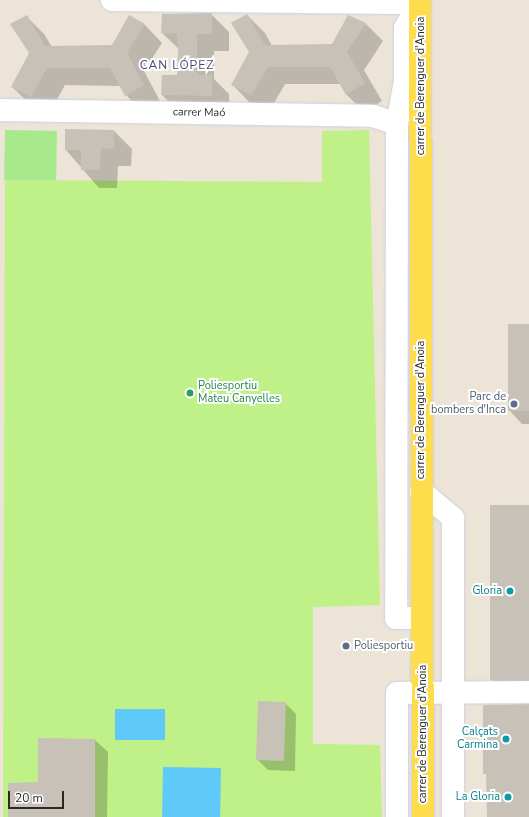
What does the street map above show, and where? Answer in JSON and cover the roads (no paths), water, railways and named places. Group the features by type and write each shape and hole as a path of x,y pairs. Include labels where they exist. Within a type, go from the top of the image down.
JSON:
{"main road":[{"name":"carrer de Berenguer d'Anoia","path":"420,2 421,491 424,817"}],"street":[{"path":"112,0 420,2 405,28 405,81 397,124 396,618 422,618"},
{"name":"carrer Maó","path":"0,110 373,116 397,124"},
{"path":"421,491 453,518 453,817"},
{"path":"397,817 397,693 529,692"}],"water":[{"path":"115,709 165,709 165,740 115,740"},
{"path":"163,767 221,768 220,817 162,817"}],"place":[{"name":"Poliesportiu Mateu Canyelles","path":"190,393"},
{"name":"Parc de bombers d'Inca","path":"514,404"},
{"name":"Gloria","path":"510,591"},
{"name":"Poliesportiu","path":"346,646"},
{"name":"Calçats Carmina","path":"506,739"},
{"name":"La Gloria","path":"508,797"}],"district":[{"name":"CAN LÓPEZ","path":"177,66"}]}
